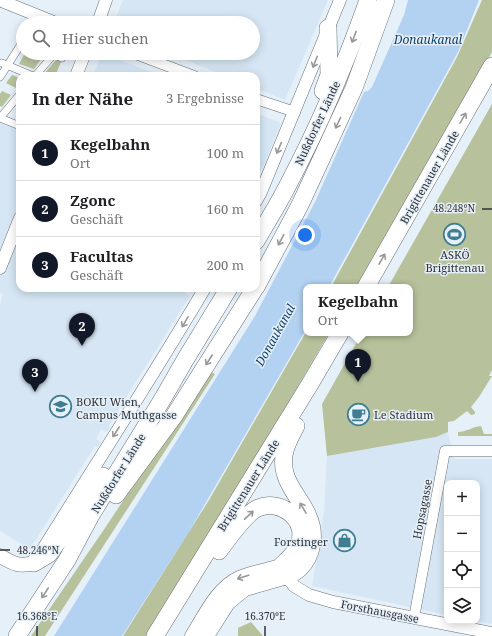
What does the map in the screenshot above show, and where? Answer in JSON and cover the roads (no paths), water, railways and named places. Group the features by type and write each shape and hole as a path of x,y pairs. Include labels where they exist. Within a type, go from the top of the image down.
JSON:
{"highway":[{"name":"Nußdorfer Lände","path":"260,234 289,184 313,135 341,71 368,0"},
{"path":"260,280 300,205 354,88 386,0"},
{"path":"260,232 329,75 328,28"},
{"name":"Brigittenauer Lände","path":"368,284 492,66"},
{"name":"Nußdorfer Lände","path":"17,636 67,560 91,515 227,292"},
{"path":"67,560 174,416 253,292"},
{"name":"Brigittenauer Lände","path":"155,636 338,336"},
{"path":"34,564 49,554 156,396 185,360"},
{"path":"284,571 300,568 307,557 313,535 308,516 290,485 285,473 283,458 286,443 306,409 310,384"},
{"path":"176,602 190,594 228,539 245,518 257,508 269,505 282,507 289,511 298,522 300,535 298,547 284,571"}],"main road":[{"path":"0,556 18,565 24,566 34,564"},
{"path":"192,636 219,594 232,582 240,578 284,571"},
{"path":"207,636 228,603 245,589 284,571"}],"street":[{"path":"100,16 106,0"},
{"name":"Nußdorfer Lände","path":"260,194 340,0"},
{"path":"4,2 39,16"},
{"path":"0,77 5,64 16,51"},
{"path":"37,72 47,60"},
{"path":"78,72 82,60"},
{"path":"152,60 183,72"},
{"path":"5,64 24,72"},
{"path":"16,99 0,118 16,124"},
{"path":"260,99 295,112"},
{"path":"0,268 16,228"},
{"path":"34,564 89,474 172,344 203,292"},
{"name":"Hopsagasse","path":"414,618 445,451 492,451"},
{"name":"Forsthausgasse","path":"284,571 294,586 309,595 333,602 492,633"}],"water":[{"name":"Donaukanal","path":"408,0 479,0 458,52 331,284 303,284 303,334 187,535 122,636 54,636 255,316 315,202 364,92 368,91 372,87 404,15"}],"place":[{"name":"ASKÖ Brigittenau","path":"455,234"},
{"name":"Zgonc","path":"82,346"},
{"name":"Kegelbahn","path":"358,382"},
{"name":"Facultas","path":"35,392"},
{"name":"BOKU Wien, Campus Muthgasse","path":"60,407"},
{"name":"Le Stadium","path":"359,414"},
{"name":"Forstinger","path":"344,541"}]}
